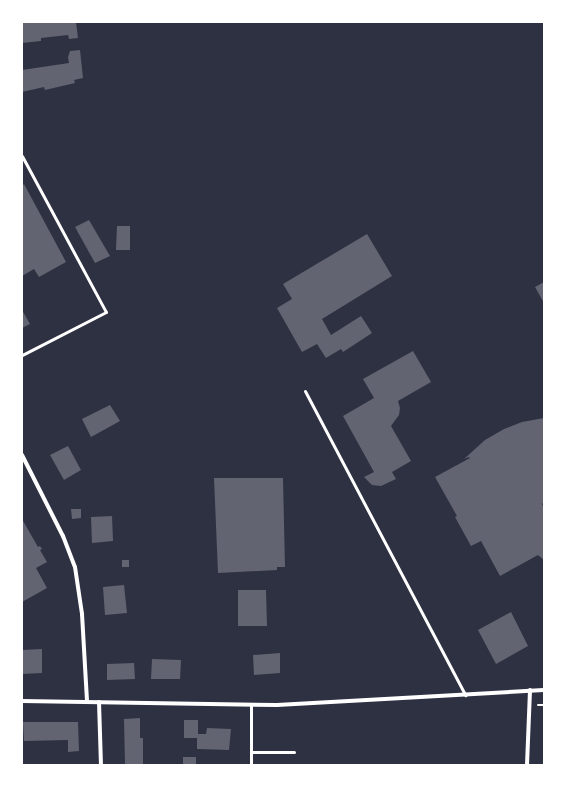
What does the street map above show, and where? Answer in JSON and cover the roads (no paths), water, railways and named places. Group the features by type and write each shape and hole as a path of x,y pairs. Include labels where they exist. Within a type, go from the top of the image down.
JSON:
{"street":[{"path":"22,455 63,536 73,562 82,609 87,702"},
{"path":"527,765 530,690"},
{"path":"22,700 252,705 544,690"},
{"path":"100,702 101,765"}],"lane":[{"path":"22,156 106,312 22,355"},
{"path":"304,391 465,695"},
{"path":"252,705 252,765"},
{"path":"251,752 294,752"}]}
